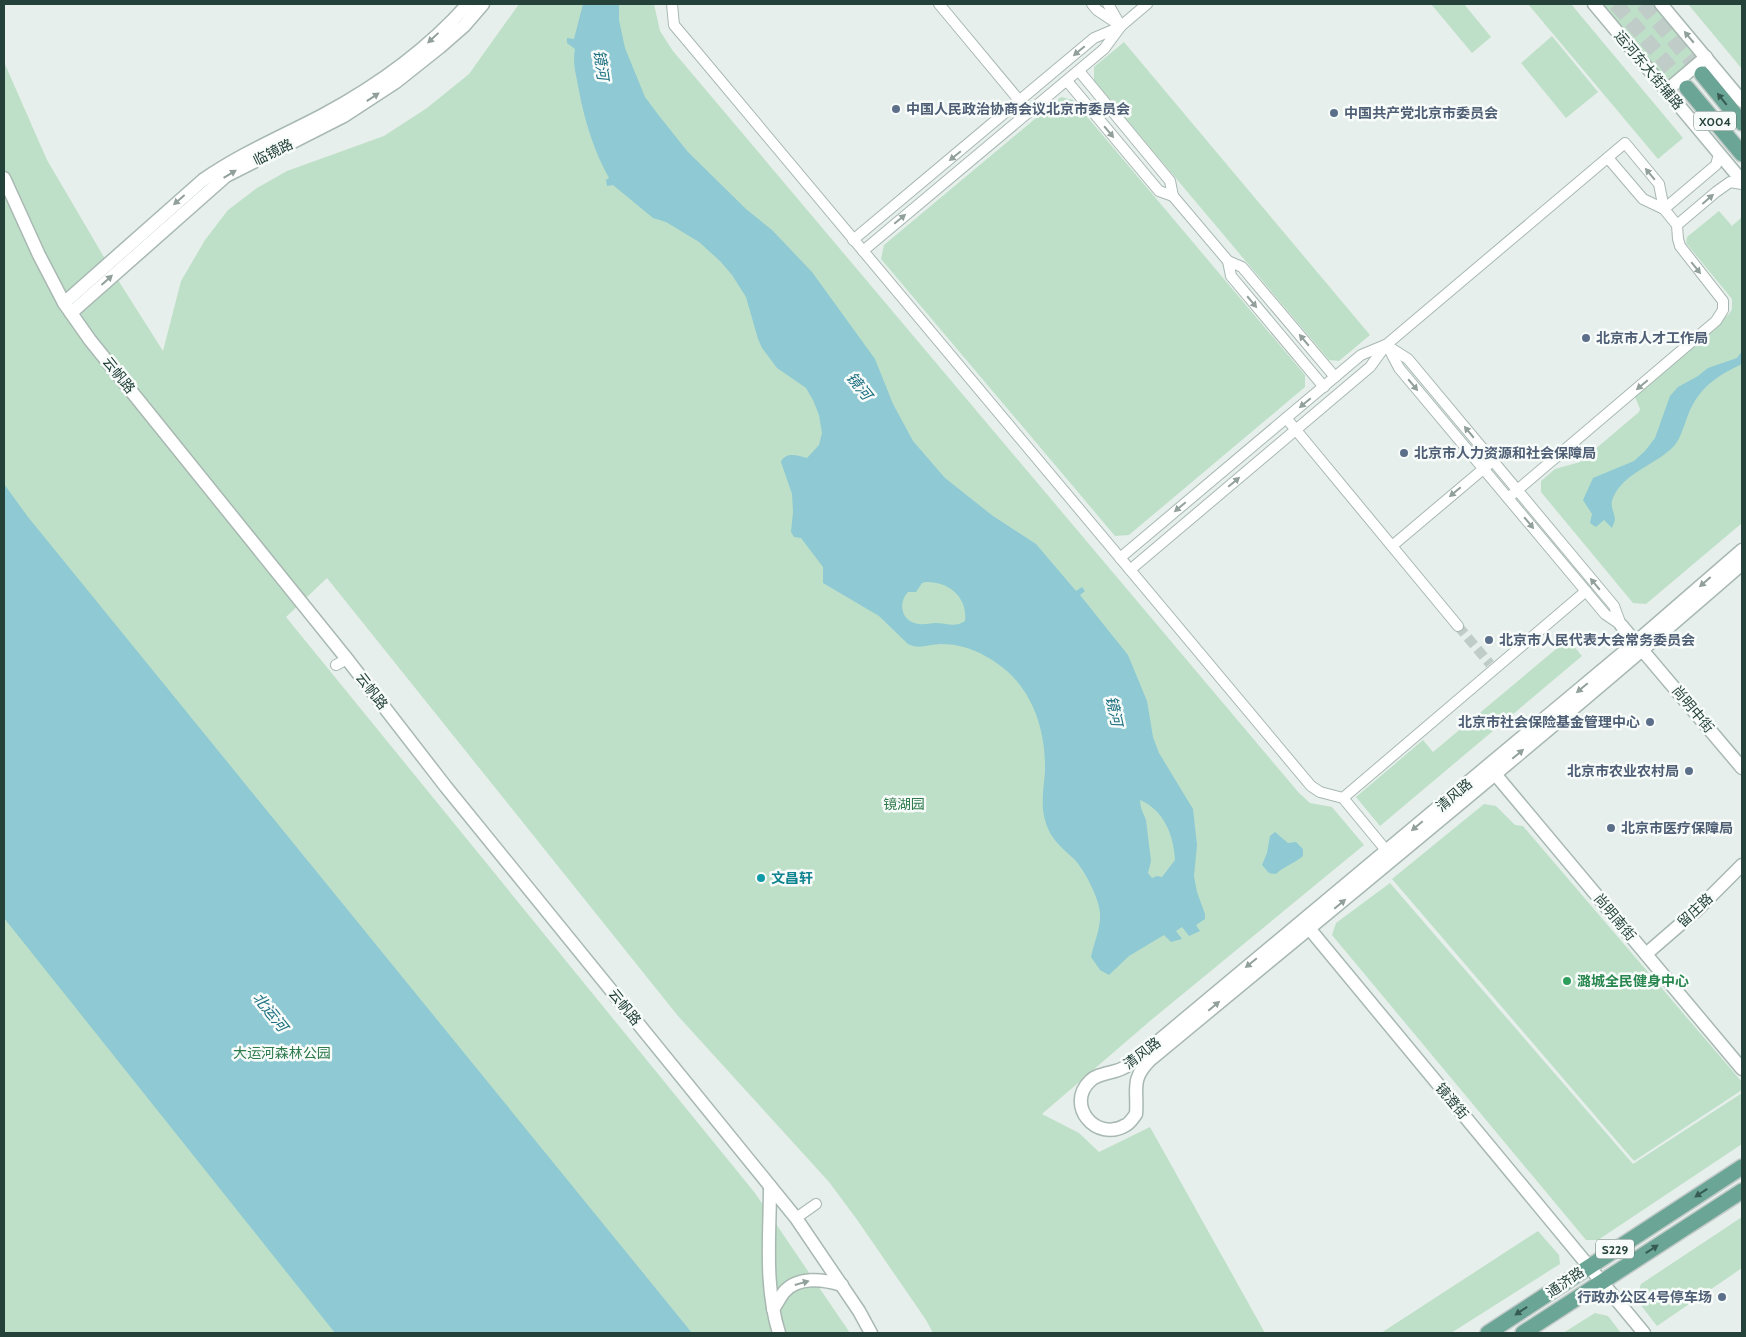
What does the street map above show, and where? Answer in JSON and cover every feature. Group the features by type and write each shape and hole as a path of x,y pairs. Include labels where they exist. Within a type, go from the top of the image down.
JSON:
{"main road":[{"name":"X004","path":"1702,74 1742,123"},
{"name":"X004","path":"1687,88 1742,154"},
{"name":"通济路","path":"1488,1333 1742,1167"},
{"name":"通济路","path":"1523,1333 1742,1191"}],"street":[{"name":"临镜路","path":"68,308 203,180 223,166 324,114 364,91 432,40 468,4"},
{"name":"临镜路","path":"68,308 226,176 344,116 396,82 464,26 483,4"},
{"path":"672,4 674,25 1311,786 1320,792 1343,798 1390,855"},
{"path":"939,4 1029,113"},
{"path":"1092,4 1097,10 1121,26"},
{"path":"1108,4 1121,26"},
{"path":"863,251 1104,50 1121,26 1147,4"},
{"name":"运河东大街辅路","path":"1594,4 1742,183"},
{"path":"1661,4 1742,101"},
{"path":"854,240 1094,38 1121,26"},
{"path":"1666,91 1706,57"},
{"path":"1079,71 1170,181 1173,196 1228,261 1242,267 1335,377"},
{"path":"1067,81 1159,191 1173,196"},
{"path":"1130,570 1370,367 1386,345 1625,143 1659,184 1664,209"},
{"path":"1664,209 1716,164 1719,154"},
{"path":"1508,498 1716,321 1723,310 1723,301 1680,246 1677,225 1664,209 1643,199 1608,158"},
{"name":"云帆路","path":"4,178 39,255 68,308 90,340 341,662 796,1218 842,1285 871,1333"},
{"path":"1677,225 1730,182 1742,183"},
{"path":"1228,261 1231,276 1324,387"},
{"path":"1120,558 1360,355 1386,345"},
{"path":"1386,345 1408,359 1614,606 1621,624"},
{"path":"1386,345 1399,368 1605,614 1621,624"},
{"path":"1286,418 1458,626"},
{"path":"1392,546 1492,461"},
{"name":"清风路","path":"1640,646 1742,550"},
{"name":"清风路","path":"1306,924 1140,1069 1136,1084 1136,1114 1127,1125 1113,1130 1098,1129 1087,1119 1080,1105 1083,1092 1089,1082 1098,1076 1125,1067 1306,924 1640,646 1742,564"},
{"path":"1343,798 1492,667 1586,591"},
{"name":"尚明中街","path":"1621,624 1742,768"},
{"name":"尚明南街","path":"1492,770 1742,1069"},
{"name":"留庄路","path":"1646,954 1698,909 1742,864"},
{"name":"镜澄街","path":"1306,924 1644,1333"},
{"path":"770,1186 769,1278 773,1309 779,1333"},
{"path":"796,1218 816,1204"},
{"path":"773,1309 785,1291 799,1282 828,1280 842,1285"}],"green space":[{"path":"519,4 654,4 660,31 673,51 1299,793 1310,803 1332,807 1364,845 1150,1021 1042,1114 1079,1133 1099,1152 1150,1127 1265,1333 933,1333 858,1221 829,1182 678,1016 327,578 286,617 755,1193 850,1333 4,1333 4,62 47,160 111,269 163,351 181,281 205,240 228,210 257,188 287,171 384,136 427,108 469,74"},
{"path":"1431,4 1464,4 1491,37 1472,53"},
{"path":"1528,4 1571,4 1683,138 1658,159"},
{"path":"1603,4 1654,4 1698,56 1667,81"},
{"path":"1688,4 1742,4 1742,69"},
{"path":"1552,36 1598,92 1566,118 1521,63"},
{"path":"1124,42 1370,335 1339,361 1329,360 1094,81 1094,67"},
{"path":"1061,97 1073,100 1305,375 1305,387 1129,535 1115,536 881,259 884,245"},
{"path":"1719,211 1732,226 1742,217 1742,523 1646,604 1633,603 1541,492 1541,481 1555,469 1580,462 1639,412 1640,409 1635,397 1638,392 1729,314 1732,309 1732,299 1686,243 1687,237"},
{"path":"1568,639 1582,656 1380,826 1356,797 1423,740 1433,752"},
{"name":"潞城全民健身中心","path":"1484,804 1496,806 1515,825 1523,826 1742,1082 1742,1090 1634,1161 1392,879"},
{"path":"1390,883 1633,1164 1742,1093 1742,1144 1598,1240 1586,1240 1332,935 1336,923"},
{"path":"1742,1217 1742,1268 1657,1326 1636,1299 1641,1284"},
{"path":"1538,1231 1559,1255 1560,1264 1451,1333 1381,1333"},
{"path":"1595,1313 1608,1316 1621,1333 1563,1333"}],"water":[{"name":"镜河","path":"583,4 619,4 619,20 625,48 645,97 688,152 746,209 772,230 812,272 875,359 893,404 913,441 945,478 993,516 1036,544 1076,591 1082,587 1085,591 1080,595 1128,655 1147,701 1153,737 1159,753 1193,809 1197,845 1194,876 1197,892 1205,914 1205,919 1196,925 1200,931 1189,936 1182,927 1176,931 1182,939 1171,942 1164,935 1129,956 1109,975 1100,970 1091,957 1099,925 1099,907 1094,892 1082,870 1055,840 1046,824 1043,805 1045,757 1041,730 1032,704 1025,692 1007,671 992,660 968,648 937,644 920,647 908,644 879,616 823,583 823,567 801,538 794,537 791,532 792,494 781,462 789,455 807,458 819,445 822,433 819,415 813,400 806,388 777,368 762,348 746,297 732,275 720,261 699,242 666,222 653,218 613,185 607,186 606,180 609,178 594,147 581,103 574,65 575,49 567,43 567,38 574,39","holes":["922,583 942,584 955,592 963,605 965,621 954,625 921,624 913,623 909,620 905,616 902,607 905,596 908,592 916,592","1140,800 1155,810 1170,833 1175,860 1162,877 1152,878 1148,873 1151,861 1146,820"]},
{"path":"1742,351 1742,364 1717,378 1703,390 1692,405 1674,446 1667,453 1632,475 1618,489 1612,501 1615,520 1612,528 1604,520 1596,527 1590,523 1592,514 1583,500 1593,478 1634,461 1645,451 1655,438 1670,396 1678,387 1708,368 1737,358"},
{"name":"北运河","path":"4,484 28,517 692,1333 335,1333 4,918"},
{"path":"1275,832 1288,843 1296,842 1303,849 1303,856 1276,874 1269,873 1262,865 1267,853 1270,836"}],"tunnel":[{"path":"1616,4 1687,88"},
{"path":"1643,4 1702,74"},
{"path":"1458,626 1490,664"}],"place":[{"name":"中国人民政治协商会议北京市委员会","path":"896,109"},
{"name":"中国共产党北京市委员会","path":"1334,113"},
{"name":"北京市人才工作局","path":"1586,338"},
{"name":"北京市人力资源和社会保障局","path":"1404,453"},
{"name":"北京市人民代表大会常务委员会","path":"1489,640"},
{"name":"北京市社会保险基金管理中心","path":"1650,722"},
{"name":"北京市农业农村局","path":"1689,771"},
{"name":"北京市医疗保障局","path":"1611,828"},
{"name":"文昌轩","path":"761,878"},
{"name":"潞城全民健身中心","path":"1567,981"},
{"name":"行政办公区4号停车场","path":"1722,1297"}],"park label":[{"name":"镜湖园","path":"904,804"},
{"name":"大运河森林公园","path":"282,1053"}]}
